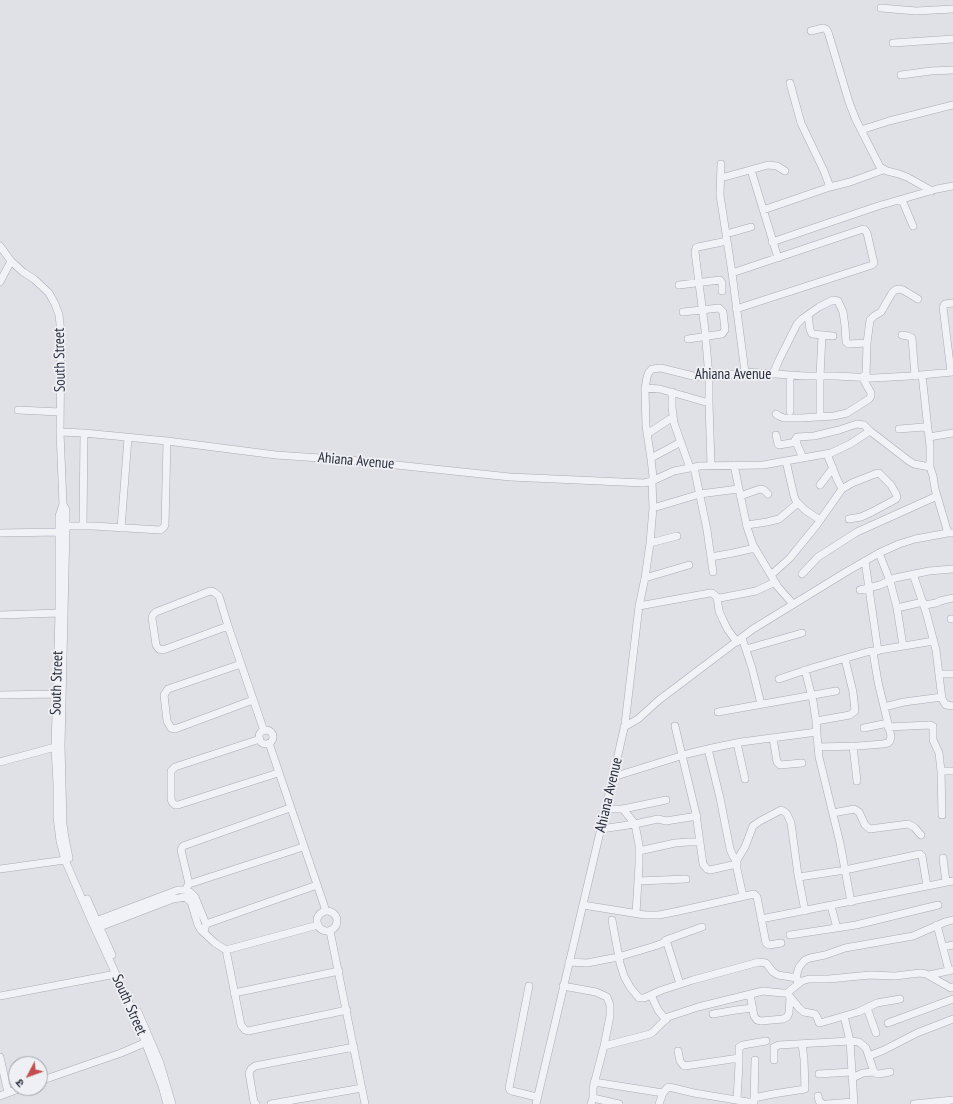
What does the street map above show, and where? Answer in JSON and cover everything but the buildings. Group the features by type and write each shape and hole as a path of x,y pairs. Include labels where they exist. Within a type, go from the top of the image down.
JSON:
{"street":[{"path":"881,8 916,11 953,9"},
{"path":"811,31 823,28 828,32 849,102 856,120 882,170"},
{"path":"893,43 953,39"},
{"path":"901,75 953,70"},
{"path":"790,83 802,123 824,171 830,188"},
{"path":"861,130 889,121 953,105"},
{"path":"721,164 720,195 745,372"},
{"path":"721,178 768,165 777,166 785,171"},
{"path":"751,170 778,258"},
{"path":"763,210 882,170 907,177 932,191"},
{"path":"772,242 878,206 953,186"},
{"path":"902,200 913,226"},
{"path":"711,466 709,378 695,252 696,248 698,247 727,238 751,227"},
{"path":"732,273 863,229 866,230 867,233 874,263 872,265 736,309"},
{"name":"South Street","path":"0,246 11,262 34,279 49,293 59,315 61,333 60,432 63,504 59,516 59,613 56,694 58,747 57,784 60,841 65,860 96,924 116,974 148,1041 167,1104"},
{"path":"0,282 11,262"},
{"path":"678,285 720,280 722,282 722,291"},
{"path":"776,414 784,418 841,415 869,399 871,393 864,377 870,320 882,312 893,291 899,289 903,290 918,299"},
{"path":"773,374 797,324 820,306 833,300 837,300 840,305 844,319 846,342 849,344 867,344"},
{"path":"952,372 943,308 945,304 953,303"},
{"path":"684,312 719,308 723,312 725,330 722,334 688,339"},
{"path":"808,315 811,333 814,335 833,336"},
{"path":"624,727 638,719 659,700 753,629 865,561 899,544 915,539 950,533 937,496 930,468 928,429 912,338 902,335"},
{"path":"820,417 822,336"},
{"name":"Ahiana Avenue","path":"536,1101 606,809 624,727 639,606 650,543 653,508 653,477 647,434 645,388 649,372 652,369 661,368 693,376 709,378 745,372 864,377 919,376 952,372"},
{"path":"790,375 790,411"},
{"path":"645,388 660,389 709,402"},
{"path":"672,392 673,417 677,432 692,467 700,494 713,572"},
{"path":"18,410 60,412"},
{"path":"647,434 673,417"},
{"path":"803,458 796,440 797,437 814,436 857,424 864,425 909,461 914,464 930,468"},
{"path":"899,429 924,427 928,429"},
{"path":"652,480 674,471 692,467 763,465 828,454 850,444 870,431"},
{"name":"Ahiana Avenue","path":"60,432 167,441 276,455 355,460 510,477 644,483 652,480"},
{"path":"83,526 84,433"},
{"path":"929,437 953,433"},
{"path":"776,435 779,445 797,442"},
{"path":"121,528 128,438"},
{"path":"66,526 160,530 165,525 167,441"},
{"path":"651,458 681,442"},
{"path":"828,454 842,489"},
{"path":"786,461 794,496 798,503 820,520"},
{"path":"734,465 747,525 755,548 775,582 793,604"},
{"path":"820,485 833,468"},
{"path":"771,576 790,558 842,489 852,483 879,473 891,485 897,496 896,499 902,511"},
{"path":"653,508 700,494 739,492 760,489 764,490 768,494"},
{"path":"802,574 825,552 857,532 937,496"},
{"path":"848,519 861,517 896,499"},
{"path":"747,525 779,519 798,503"},
{"path":"63,504 66,510 66,526 58,747 65,838 69,859 96,924 148,1041 160,1063 172,1104"},
{"path":"0,533 59,532"},
{"path":"650,543 677,536"},
{"path":"711,557 755,548"},
{"path":"879,553 890,581 897,608 903,646"},
{"path":"818,747 888,743 891,739 878,682 876,651 865,561"},
{"path":"645,578 689,565"},
{"path":"860,590 880,585 895,578 929,571 953,569"},
{"path":"913,574 934,641 942,697 946,705 953,706"},
{"path":"717,598 749,593 775,582"},
{"path":"228,626 163,650 159,649 156,645 152,618 156,612 212,592 219,596 264,730"},
{"path":"639,606 710,592 714,594 717,598 719,611 728,630 746,649 761,704"},
{"path":"897,608 923,602 925,605 953,598"},
{"path":"0,615 59,613"},
{"path":"746,649 802,633"},
{"path":"779,678 876,651 934,641"},
{"path":"816,721 850,715 854,711 853,692 845,659"},
{"path":"241,664 168,689 164,695 167,721 170,728 174,729 253,700"},
{"path":"805,670 818,732 818,747 840,843 851,902"},
{"path":"939,674 953,674"},
{"path":"718,712 811,694 836,691"},
{"path":"0,695 56,694"},
{"path":"884,707 904,702 942,697"},
{"path":"864,728 888,725 932,725 934,740 939,753 942,815"},
{"path":"674,726 697,816 699,842 703,864 710,870 737,863"},
{"path":"260,739 260,734 264,730"},
{"path":"260,739 263,743 269,743 273,739 272,734 269,731 264,730"},
{"path":"613,777 708,749 737,743 818,732"},
{"path":"773,738 777,762 780,765 802,763"},
{"path":"260,739 175,767 171,771 172,802 175,805 178,805 278,772"},
{"path":"269,743 303,847 326,911"},
{"path":"737,743 745,779"},
{"path":"853,746 857,781"},
{"path":"0,762 30,753 58,747"},
{"path":"708,749 730,849 737,863 743,896"},
{"path":"941,771 953,771"},
{"path":"606,809 623,809 666,800"},
{"path":"204,932 206,924 195,897 187,887 181,850 183,846 290,808"},
{"path":"623,809 634,824 639,851 636,913"},
{"path":"832,813 854,809 861,814 865,825 870,829 908,824 914,827 921,836"},
{"path":"737,863 754,826 760,821 781,810 785,812 791,823 805,911"},
{"path":"601,829 658,819 666,821 697,816"},
{"path":"639,851 675,843 699,842"},
{"path":"136,910 178,890 303,847"},
{"path":"799,877 845,870 920,854 922,856 927,886"},
{"path":"761,919 950,882 943,858"},
{"path":"0,869 65,860"},
{"path":"638,881 686,879"},
{"path":"206,924 317,885"},
{"path":"583,905 645,915 666,914 752,894 756,895 767,944 772,946 781,943"},
{"path":"96,924 173,899 185,898 191,902 200,930 204,932 208,938 226,950 241,1025 245,1030 248,1031 346,1010"},
{"path":"790,935 856,925 938,905"},
{"path":"831,906 837,928"},
{"path":"326,911 333,913 337,919 336,926 330,931 323,930 318,925 318,918 326,911"},
{"path":"612,920 618,956 624,976 636,996 641,998 680,984 759,962 766,964 778,975 797,981 809,979 829,980 870,974 896,976 920,973 929,975 952,988 953,987"},
{"path":"750,994 754,1016 757,1020 783,1019 788,1016 789,995 797,981 797,971 800,965 810,958 825,955 845,948 913,936 937,925 953,920"},
{"path":"226,950 318,925"},
{"path":"929,975 951,970 937,925"},
{"path":"569,962 587,963 618,956 655,946 666,940 702,927"},
{"path":"330,931 365,1104"},
{"path":"666,940 680,984"},
{"path":"943,947 953,945"},
{"path":"234,993 339,971"},
{"path":"0,996 116,974"},
{"path":"529,986 509,1088 512,1091 536,1101"},
{"path":"564,986 596,992 607,997 610,1005 610,1016 604,1046 594,1082 592,1101 619,1104"},
{"path":"604,1046 650,1034 672,1016 698,1007 763,991 789,995 802,1011 815,1014 819,1023 858,1012 877,1003 900,999"},
{"path":"651,995 658,1010 666,1020"},
{"path":"888,1023 953,999"},
{"path":"712,1014 753,1008"},
{"path":"867,1008 876,1033"},
{"path":"827,1104 853,1103 851,1050 844,1016"},
{"path":"869,1056 917,1033 953,1019"},
{"path":"48,1078 121,1053 148,1041"},
{"path":"737,1100 739,1047 766,1041"},
{"path":"774,1060 774,1047 779,1045 850,1041 861,1044 866,1048 874,1072"},
{"path":"659,1104 663,1093 669,1087 694,1093 754,1102 773,1094 805,1089 802,1044"},
{"path":"256,1104 254,1102 249,1073 255,1066 354,1048"},
{"path":"678,1051 680,1062 685,1066 739,1058"},
{"path":"0,1058 8,1093 0,1096"},
{"path":"754,1102 755,1060"},
{"path":"819,1074 851,1075 874,1072 877,1074 890,1072"},
{"path":"594,1082 663,1093"},
{"path":"270,1104 362,1088"},
{"path":"818,1096 819,1101 823,1104"},
{"path":"914,1104 953,1100"}]}
